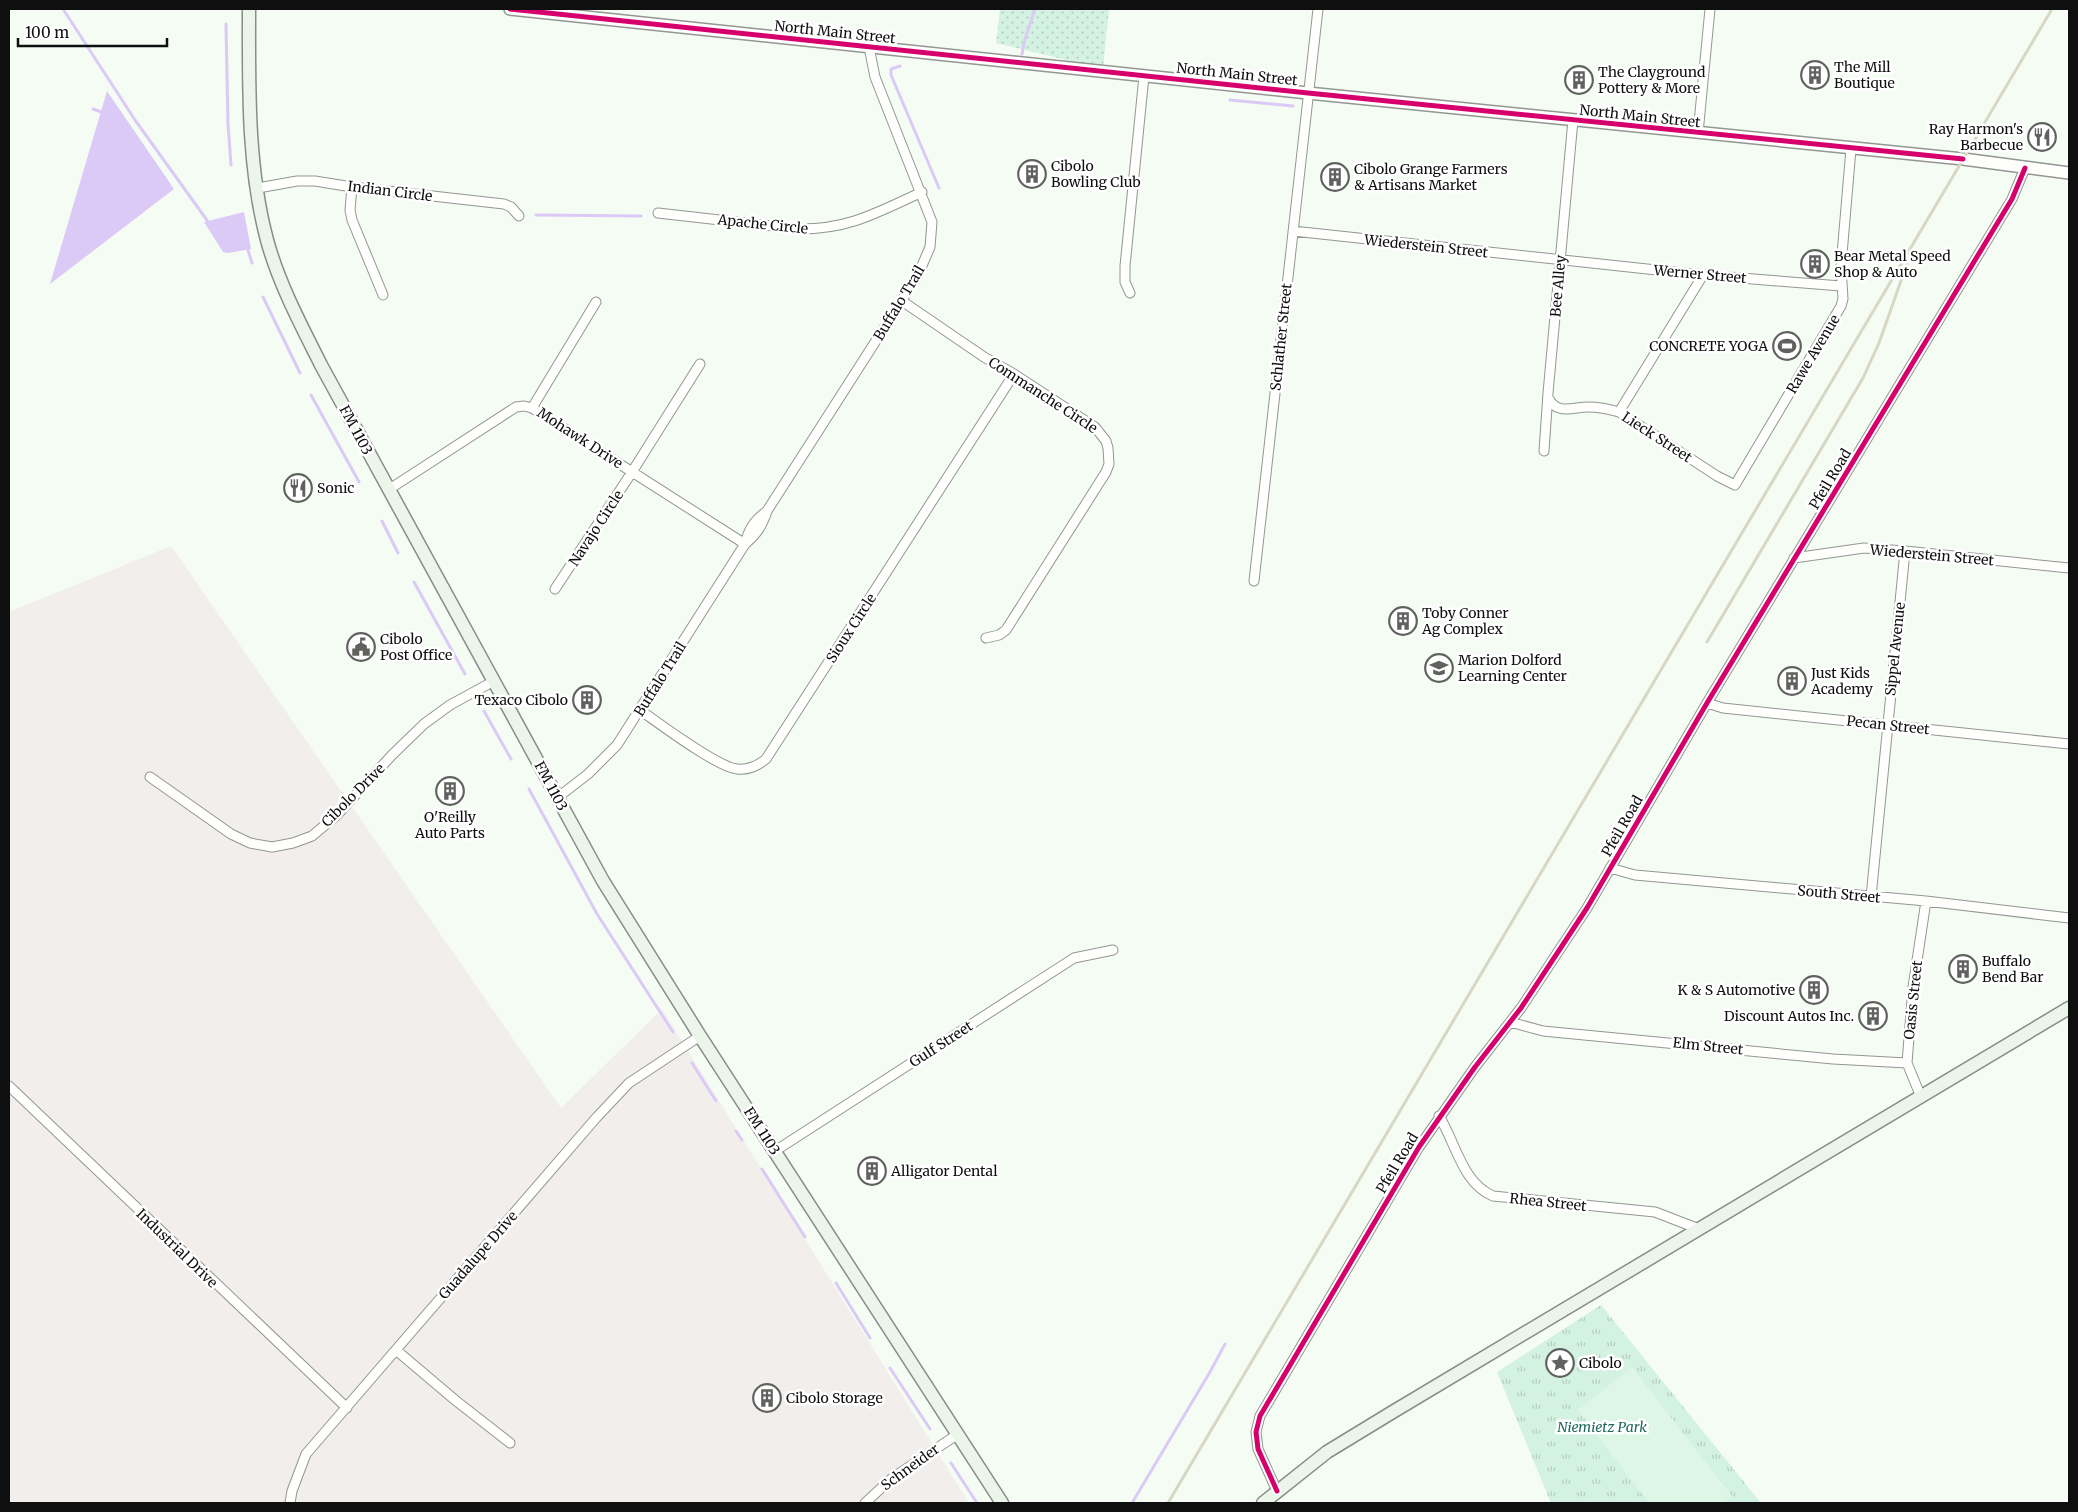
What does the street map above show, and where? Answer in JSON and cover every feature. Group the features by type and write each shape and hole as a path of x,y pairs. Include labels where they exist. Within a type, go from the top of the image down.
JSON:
{"main road":[{"name":"FM 1103","path":"249,9 252,140 258,188 268,240 276,266 298,319 388,490 603,881 700,1036 1002,1503"},
{"path":"1263,1503 1327,1452 1343,1442 2069,1008"}],"street":[{"name":"North Main Street","path":"510,9 1308,93 1963,159 2069,173"},
{"name":"Schlather Street","path":"1254,581 1318,9"},
{"path":"1698,133 1710,9"},
{"name":"Buffalo Trail","path":"557,798 606,758 640,710 745,544 760,529 766,511 918,275 932,239 932,222 922,192 874,78 869,47"},
{"path":"1130,293 1125,282 1125,266 1144,76"},
{"name":"Bee Alley","path":"1544,451 1573,120"},
{"name":"Rawe Avenue","path":"1735,485 1842,306 1844,298 1841,286 1841,266 1851,149"},
{"name":"Pfeil Road","path":"1277,1491 1258,1449 1256,1432 1260,1416 1439,1116 1510,1022 1587,908 1707,703 2012,199 2025,168"},
{"name":"Indian Circle","path":"258,188 297,181 315,181 504,204 511,207 519,216"},
{"path":"352,187 350,210 352,220 383,295"},
{"name":"Apache Circle","path":"658,213 800,230 824,229 854,222 922,192"},
{"name":"Wiederstein Street","path":"1293,231 1560,260"},
{"name":"Werner Street","path":"1560,260 1703,275 1841,286"},
{"path":"1619,412 1703,275"},
{"name":"Commanche Circle","path":"902,301 984,357 1014,374 1095,427 1106,441 1109,464 1106,472 1006,630 999,635 986,638"},
{"path":"532,408 596,302"},
{"name":"Navajo Circle","path":"555,589 700,364"},
{"name":"Sioux Circle","path":"640,710 714,759 735,769 747,769 766,759 1014,374"},
{"name":"Lieck Street","path":"1548,399 1551,404 1560,408 1575,409 1586,406 1619,412 1717,476 1735,485"},
{"name":"Mohawk Drive","path":"388,490 516,407 524,406 532,408 745,544"},
{"name":"Wiederstein Street","path":"1794,558 1864,548 2069,568"},
{"name":"Sippel Avenue","path":"1871,897 1905,551"},
{"name":"Cibolo Drive","path":"150,777 231,834 250,843 272,847 293,843 312,836 336,815 392,755 431,719 467,694 494,680"},
{"name":"Pecan Street","path":"1707,703 1723,708 2069,744"},
{"name":"South Street","path":"1610,868 1636,875 1926,901 2069,918"},
{"name":"Oasis Street","path":"1920,1098 1907,1062 1912,987 1926,901"},
{"name":"Gulf Street","path":"775,1151 1074,958 1113,950"},
{"name":"Elm Street","path":"1510,1022 1543,1031 1833,1059 1907,1062"},
{"name":"Guadalupe Drive","path":"290,1503 292,1491 306,1454 611,1101 642,1073 700,1036"},
{"name":"Industrial Drive","path":"9,1086 347,1408"},
{"name":"Rhea Street","path":"1439,1116 1472,1181 1481,1191 1493,1196 1656,1212 1699,1229"},
{"path":"396,1350 510,1443"},
{"name":"Schneider","path":"865,1503 891,1479 958,1434"}],"shaded area":[{"path":"107,91 174,189 50,284"},
{"path":"244,212 251,249 228,253 223,252 204,222"},
{"path":"171,546 561,1108 662,1009 969,1503 9,1503 9,612"}],"green space":[{"path":"1000,9 1109,9 1103,69 996,43"},
{"name":"Niemietz Park","path":"1601,1305 1761,1503 1551,1503 1497,1372"},
{"path":"1632,1367 1732,1496 1723,1503 1649,1503 1578,1410"}],"waterway":[{"path":"63,9 135,120 209,223"},
{"path":"1022,54 1035,9"},
{"path":"226,24 228,124 231,165"},
{"path":"900,66 891,69 891,75 939,188"},
{"path":"1230,100 1293,106"},
{"path":"93,109 104,113"},
{"path":"536,215 641,216"},
{"path":"247,247 252,263"},
{"path":"263,297 300,373"},
{"path":"311,395 359,482"},
{"path":"382,521 398,553"},
{"path":"414,582 465,674"},
{"path":"484,711 511,759"},
{"path":"529,789 597,914 673,1032"},
{"path":"692,1063 716,1101"},
{"path":"736,1131 742,1140"},
{"path":"762,1169 805,1237"},
{"path":"836,1283 870,1338"},
{"path":"1132,1503 1225,1344"},
{"path":"890,1368 930,1429"},
{"path":"951,1463 977,1503"}],"railway":[{"path":"1168,1503 2052,9"},
{"path":"1707,642 1863,378 1879,343 1908,261"}],"cycle path":[{"path":"510,9 1308,93 1963,159"},
{"path":"1277,1491 1258,1449 1256,1432 1260,1416 1419,1147 1475,1067 1521,1008 1587,908 1707,703 2012,199 2025,168"}],"place":[{"name":"The Mill Boutique","path":"1815,75"},
{"name":"The Clayground Pottery & More","path":"1579,80"},
{"name":"Ray Harmon's Barbecue","path":"2042,137"},
{"name":"Cibolo Bowling Club","path":"1032,174"},
{"name":"Cibolo Grange Farmers & Artisans Market","path":"1335,177"},
{"name":"Bear Metal Speed Shop & Auto","path":"1815,264"},
{"name":"CONCRETE YOGA","path":"1787,346"},
{"name":"Sonic","path":"298,488"},
{"name":"Toby Conner Ag Complex","path":"1403,621"},
{"name":"Cibolo Post Office","path":"361,647"},
{"name":"Marion Dolford Learning Center","path":"1439,668"},
{"name":"Just Kids Academy","path":"1792,681"},
{"name":"Texaco Cibolo","path":"587,700"},
{"name":"O'Reilly Auto Parts","path":"450,791"},
{"name":"Buffalo Bend Bar","path":"1963,969"},
{"name":"K & S Automotive","path":"1814,990"},
{"name":"Discount Autos Inc.","path":"1873,1016"},
{"name":"Alligator Dental","path":"872,1171"},
{"name":"Cibolo","path":"1560,1363"},
{"name":"Cibolo Storage","path":"767,1398"}]}
